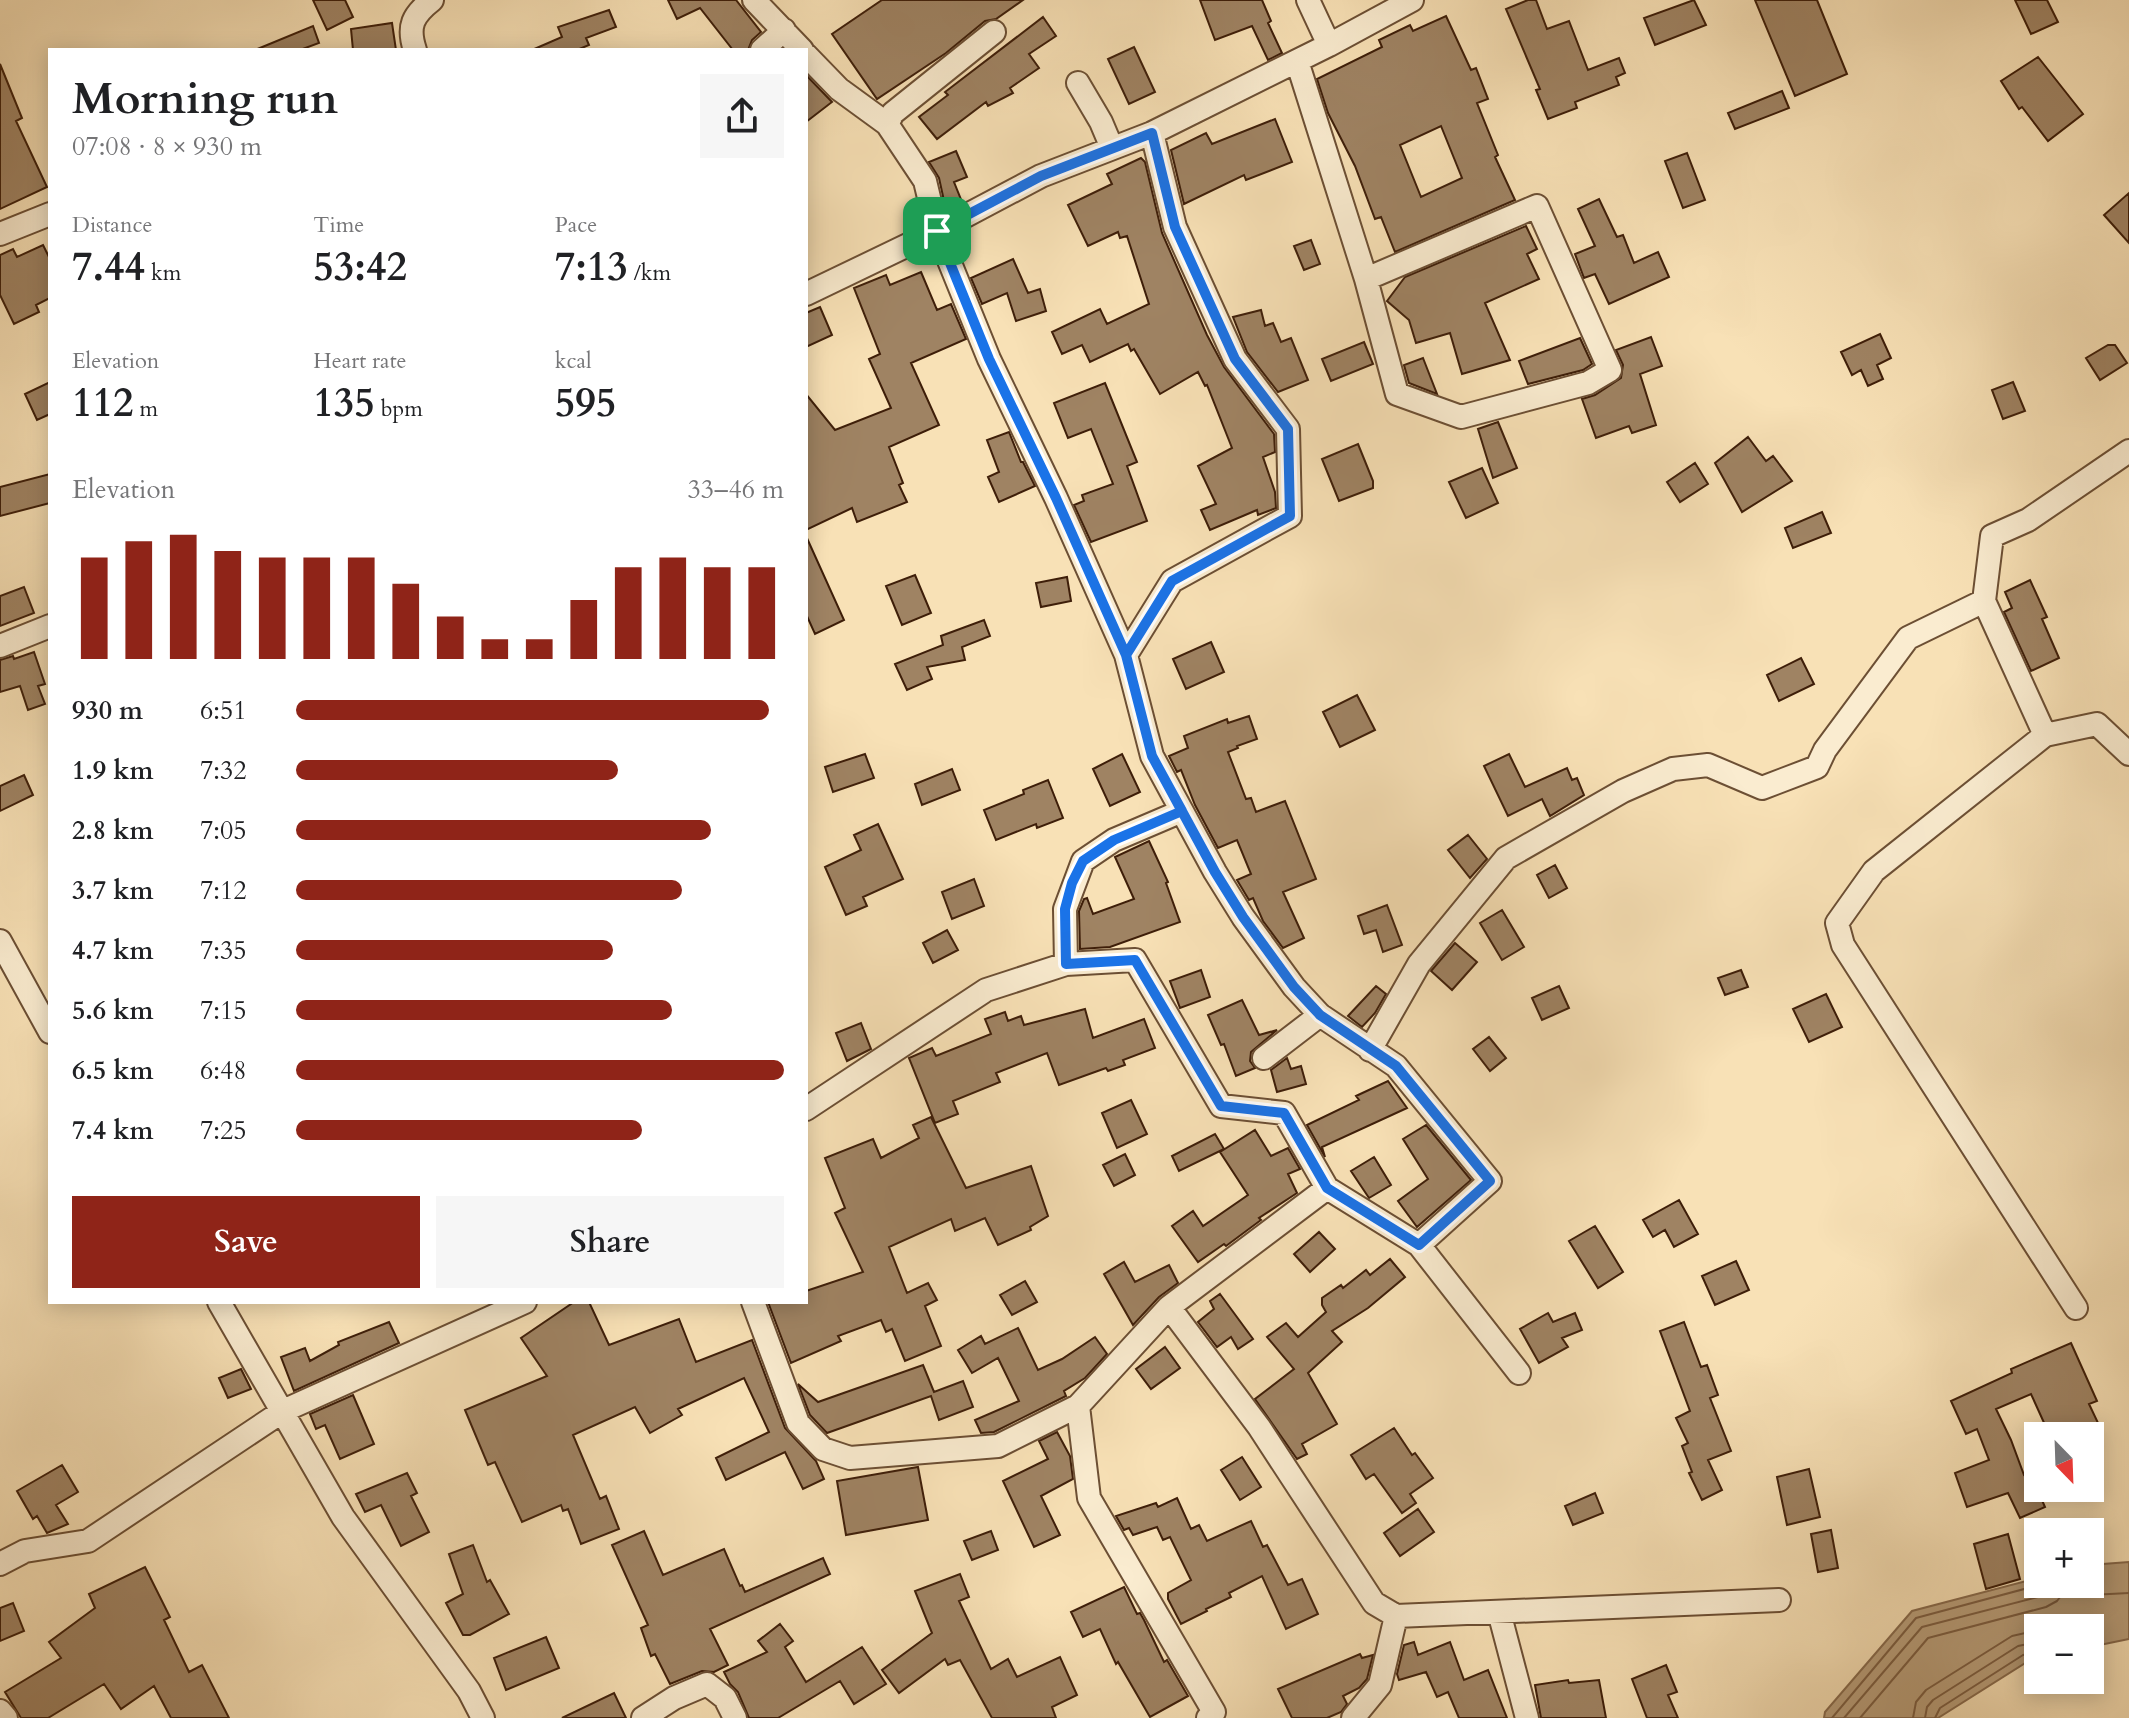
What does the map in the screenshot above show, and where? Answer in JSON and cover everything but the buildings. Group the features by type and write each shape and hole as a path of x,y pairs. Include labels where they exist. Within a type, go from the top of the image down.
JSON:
{"street":[{"path":"415,48 410,26 414,16 432,0"},
{"path":"754,0 800,48"},
{"path":"1308,0 1329,45"},
{"path":"808,293 937,231 1041,176 1152,133 1412,0"},
{"path":"764,48 784,30"},
{"path":"887,124 893,113 994,32"},
{"path":"808,57 839,89 887,124 925,181 937,231 989,359 1056,498 1126,655 1152,756 1215,872 1243,917 1294,987 1320,1015 1396,1066 1490,1181 1419,1245"},
{"path":"1297,61 1366,279 1397,394 1461,417 1588,383 1610,370 1537,206 1366,279"},
{"path":"1078,83 1112,148"},
{"path":"1126,655 1172,581 1290,516 1288,429 1235,359 1175,227 1152,133"},
{"path":"0,234 48,215"},
{"path":"2045,735 1984,601 1992,536 2028,520 2129,451"},
{"path":"1370,1050 1419,964 1506,858 1623,791 1673,769 1708,765 1762,788 1817,767 1825,750 1908,638 1984,601"},
{"path":"0,646 48,627"},
{"path":"2076,1308 1843,945 1837,923 1874,871 2045,735 2097,724 2129,754"},
{"path":"1066,964 1065,909 1072,883 1083,861 1114,840 1182,811"},
{"path":"0,941 40,992 48,1024"},
{"path":"808,1108 986,990 1066,964 1135,960 1221,1106 1284,1113 1327,1188 1419,1245 1519,1373"},
{"path":"1264,1058 1320,1015"},
{"path":"754,1304 798,1423 823,1449 850,1458 998,1446 1078,1406 1169,1307 1327,1188"},
{"path":"220,1304 343,1517 469,1691 483,1718"},
{"path":"0,1564 25,1551 88,1541 283,1411 521,1304"},
{"path":"1169,1307 1259,1427 1374,1603 1396,1616 1779,1600"},
{"path":"1078,1406 1089,1498 1214,1712 1208,1718"},
{"path":"1499,1612 1527,1718"},
{"path":"1353,1718 1380,1685 1396,1616"},
{"path":"643,1718 674,1698 707,1684 725,1698 735,1718"},
{"path":"0,1711 6,1718"}],"water":[{"path":"2129,1562 2129,1639 2104,1644 2104,1614 2024,1614 2024,1664 1938,1718 1824,1718 1825,1712 1912,1611 2024,1582 2024,1598 2104,1598 2104,1564"}],"route":[{"path":"937,231 989,359 1056,498 1126,655 1152,756 1182,811 1114,840 1083,861 1072,883 1065,909 1066,964 1135,960 1221,1106 1284,1113 1327,1188 1419,1245 1490,1181 1396,1066 1320,1015 1294,987 1243,917 1152,756 1126,655 1172,581 1290,516 1288,429 1235,359 1175,227 1152,133 1041,176 937,231"}]}
